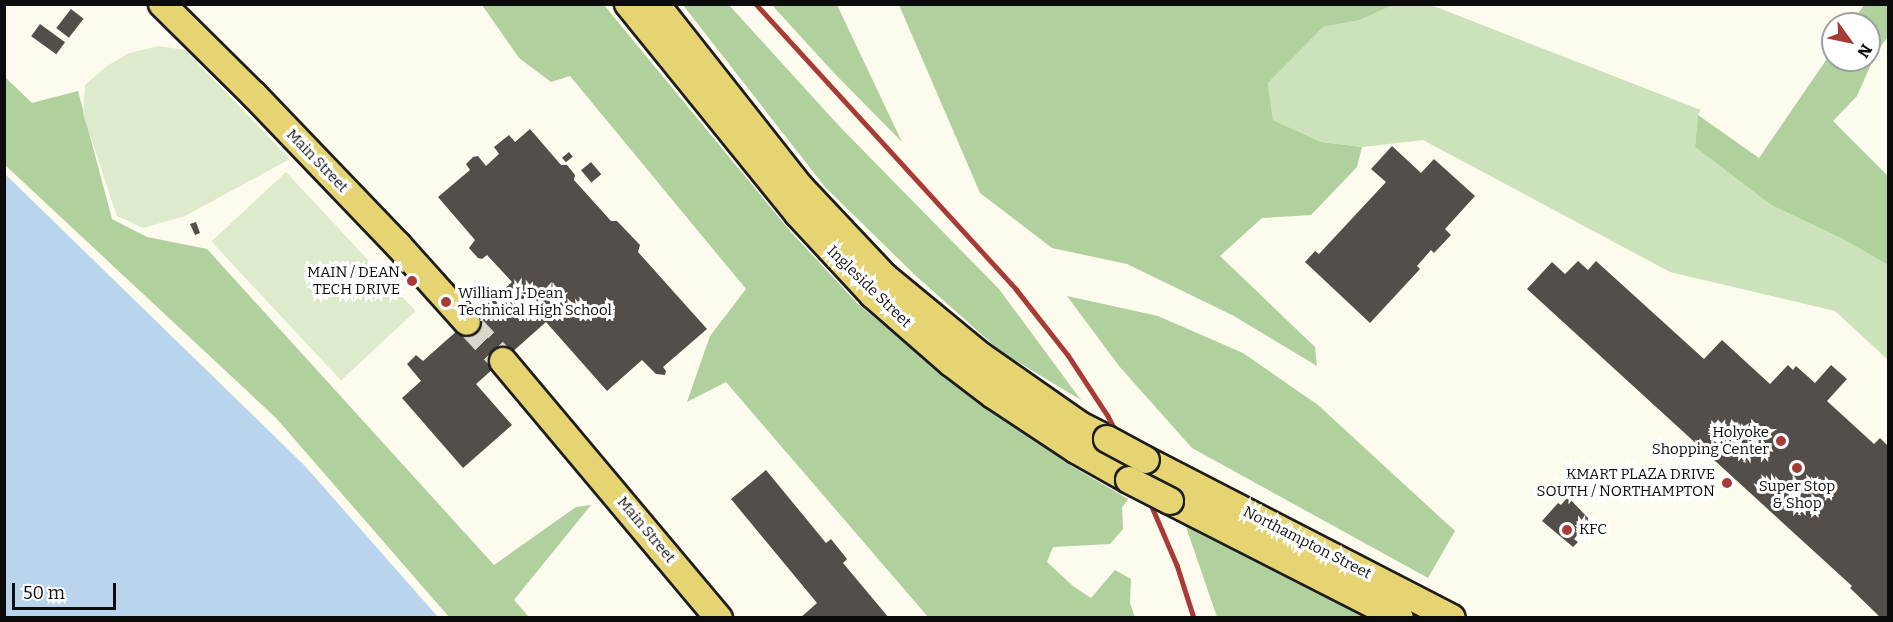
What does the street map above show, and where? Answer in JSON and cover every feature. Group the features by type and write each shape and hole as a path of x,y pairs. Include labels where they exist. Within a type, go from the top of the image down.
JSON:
{"main road":[{"name":"Main Street","path":"162,4 366,211 467,322"},
{"name":"Ingleside Street","path":"628,4 775,188 834,256 873,295 951,363 993,395 1076,450 1170,501"},
{"name":"Ingleside Street","path":"656,4 801,188 884,276 989,362 1107,439 1154,465"},
{"name":"Main Street","path":"502,361 718,618"},
{"name":"Northampton Street","path":"1154,465 1452,618"},
{"name":"Northampton Street","path":"1170,501 1400,618"}],"green space":[{"path":"482,5 604,5 790,231 857,303 927,362 982,404 1070,465 1128,499 1122,508 1123,529 1110,544 1053,547 1047,562 1073,586 1091,598 1115,570 1131,579 1130,603 1135,617 928,617 726,382 687,402 710,336 746,289 570,76 551,82 519,58"},
{"path":"683,5 729,5 841,128 999,289 1081,400 1000,351 915,275 825,187"},
{"path":"772,5 837,5 902,142 833,72"},
{"path":"899,5 1393,5 1360,20 1323,27 1268,83 1273,120 1321,142 1362,147 1357,167 1311,215 1262,218 1220,256 1315,347 1317,366 1234,316 1127,264 1052,248 980,193"},
{"path":"1393,5 1431,5 1701,110 1698,115 1695,147 1771,205 1843,239 1888,265 1888,360 1835,311 1670,272 1423,140 1362,147 1321,142 1273,120 1268,83 1323,27 1360,20"},
{"path":"1864,5 1888,5 1888,37 1881,46 1881,12 1859,12"},
{"path":"159,46 185,50 290,159 185,216 143,228 117,216 83,114 85,85 107,66 129,53"},
{"path":"1821,68 1821,72 1868,72 1857,96 1833,121 1888,176 1888,265 1843,239 1771,205 1695,147 1698,115 1759,158"},
{"path":"4,76 32,103 78,91 112,219 147,237 207,249 494,565 576,507 591,505 514,600 529,617 449,617 276,418 5,165"},
{"path":"286,172 416,311 341,381 211,242"},
{"path":"1067,296 1158,316 1243,353 1318,405 1455,531 1428,578 1192,448 1119,366"},
{"path":"1185,524 1360,613 1368,617 1217,617"}],"water":[{"path":"5,174 305,466 438,617 5,617"}],"building":[{"path":"71,9 84,19 69,38 56,28"},
{"path":"40,24 65,42 56,54 31,36"},
{"path":"530,129 561,165 567,165 575,175 574,180 611,221 617,221 640,245 638,252 707,329 663,367 666,371 665,375 656,374 642,360 607,391 546,322 476,384 512,425 463,468 402,398 421,381 407,364 416,355 423,361 512,282 487,255 482,259 478,258 469,248 475,240 438,197 470,170 466,164 473,157 478,156 486,166 499,154 494,147 509,135 515,142"},
{"path":"1392,146 1421,173 1434,159 1475,196 1445,229 1451,235 1434,253 1431,250 1417,266 1420,269 1370,323 1305,262 1315,251 1319,254 1386,182 1371,169"},
{"path":"569,152 573,157 566,162 562,158"},
{"path":"591,162 601,174 591,183 581,170"},
{"path":"196,222 200,233 195,235 190,224"},
{"name":"Holyoke Shopping Center","path":"1578,261 1588,270 1596,261 1704,359 1722,340 1770,384 1788,365 1793,370 1796,366 1815,383 1831,365 1847,379 1827,401 1874,444 1880,438 1888,446 1888,618 1881,618 1850,588 1852,586 1527,289 1552,262 1565,274"},
{"path":"766,470 826,543 831,539 847,559 843,563 889,618 800,618 817,603 731,499"},
{"name":"KFC","path":"1568,497 1590,520 1574,539 1578,542 1573,547 1542,521 1558,503 1561,505"}],"tunnel":[{"path":"467,322 503,361"}],"railway":[{"path":"756,4 1016,289 1068,355 1108,416 1135,467 1177,565 1194,618"}],"place":[{"name":"MAIN / DEAN TECH DRIVE","path":"412,281"},
{"name":"William J. Dean Technical High School","path":"446,302"},
{"name":"Holyoke Shopping Center","path":"1781,441"},
{"name":"Super Stop & Shop","path":"1797,468"},
{"name":"KMART PLAZA DRIVE SOUTH / NORTHAMPTON","path":"1727,483"},
{"name":"KFC","path":"1567,530"}]}
